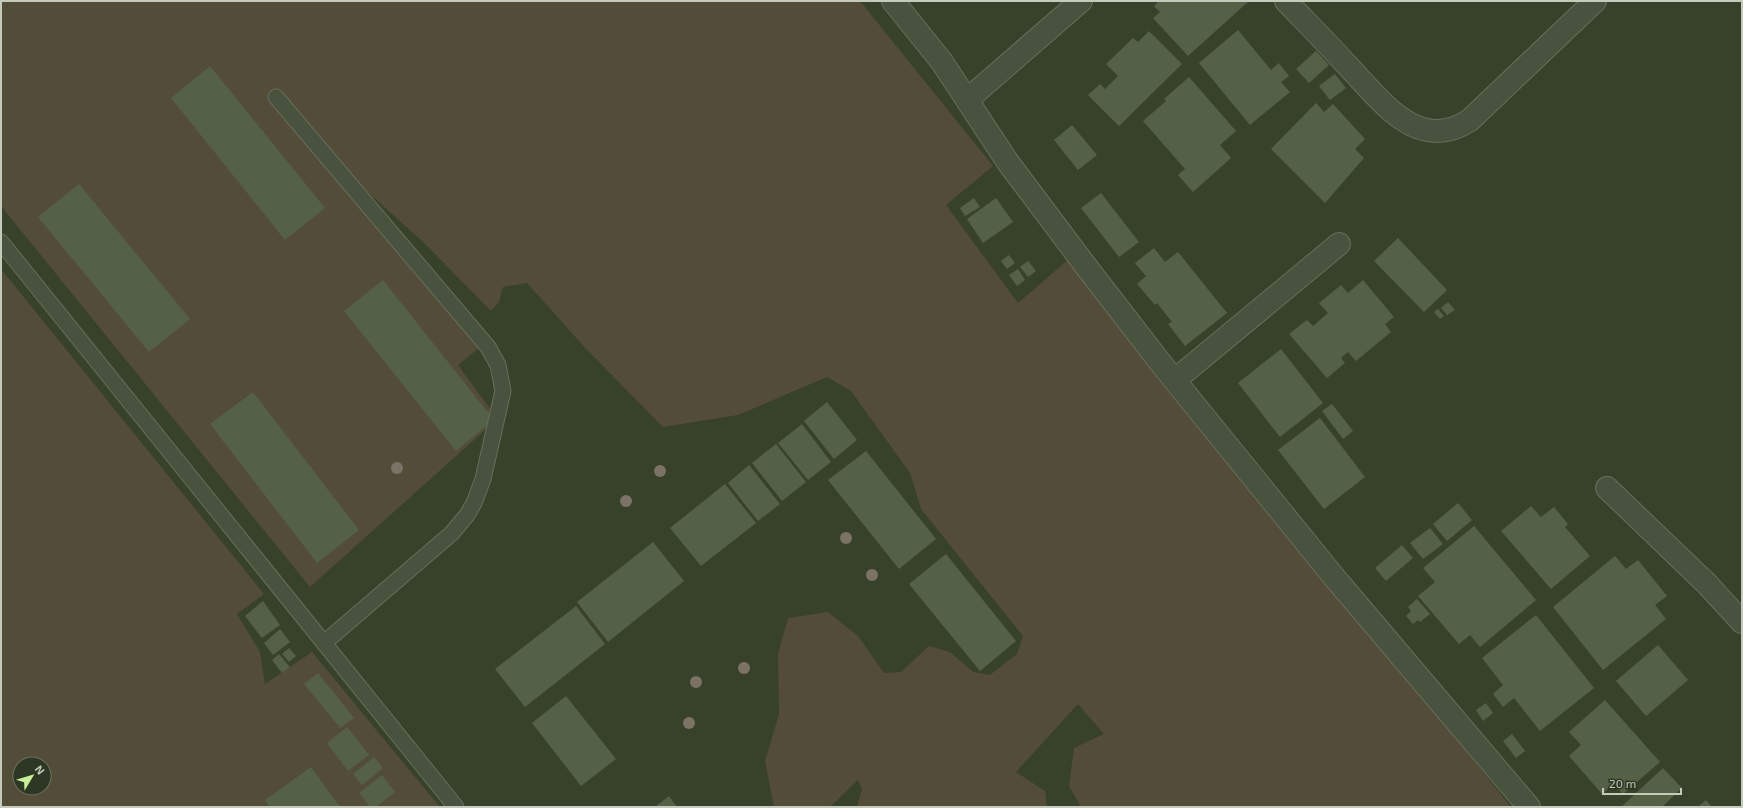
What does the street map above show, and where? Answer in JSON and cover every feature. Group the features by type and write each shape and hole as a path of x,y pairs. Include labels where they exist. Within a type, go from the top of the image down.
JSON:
{"street":[{"path":"893,1 942,62 1007,161 1088,269 1175,380 1334,577 1529,807"},
{"path":"967,100 1081,1"},
{"path":"1286,1 1388,107 1408,123 1427,130 1458,128 1470,120 1595,1"},
{"path":"1175,380 1339,244"},
{"path":"1607,488 1706,583 1742,622"}],"lane":[{"path":"276,97 488,347 498,365 503,391 483,479 474,503 466,516 452,532 324,643"},
{"path":"1,242 456,807"}],"shaded area":[{"path":"1,1 860,1 993,166 946,205 1018,303 1069,259 1511,807 1081,807 1069,786 1074,748 1104,734 1078,704 1016,772 1045,791 1047,807 857,807 862,789 858,780 830,807 774,807 765,761 779,714 778,654 788,618 828,612 858,636 884,673 901,672 929,646 950,652 973,672 990,675 1017,654 1023,636 921,509 910,473 851,391 827,377 738,415 663,427 587,350 527,283 503,287 499,302 491,311 423,242 362,187 354,197 479,348 458,365 496,417 494,422 310,587 1,206"},
{"path":"1,269 264,594 237,614 260,652 265,684 312,652 440,807 1,807"}],"building":[{"path":"1159,1 1249,1 1188,56 1153,18 1160,12 1154,6"},
{"path":"1238,30 1271,70 1279,63 1289,76 1281,82 1290,92 1250,125 1199,63"},
{"path":"1149,31 1182,64 1119,126 1088,95 1100,84 1105,89 1118,76 1106,64 1133,38 1138,42"},
{"path":"1316,51 1329,65 1309,83 1296,69"},
{"path":"210,66 325,208 285,240 171,98"},
{"path":"1335,74 1346,88 1330,100 1319,86"},
{"path":"1189,77 1236,131 1220,145 1231,158 1193,192 1178,175 1185,169 1143,121 1166,101 1164,99"},
{"path":"1316,103 1324,112 1333,104 1365,139 1355,149 1364,158 1325,203 1271,149"},
{"path":"1072,125 1097,155 1078,170 1054,140"},
{"path":"79,184 190,319 149,352 38,217"},
{"path":"1101,193 1139,242 1119,257 1081,208"},
{"path":"974,198 980,207 965,216 960,208"},
{"path":"996,198 1013,222 983,243 967,219"},
{"path":"1398,238 1447,290 1424,312 1374,261"},
{"path":"1154,248 1165,262 1178,252 1227,313 1185,346 1168,324 1172,322 1157,303 1155,305 1137,284 1146,276 1135,263"},
{"path":"1009,255 1015,263 1007,269 1001,261"},
{"path":"1028,261 1036,271 1028,277 1020,267"},
{"path":"1018,269 1025,280 1017,286 1009,275"},
{"path":"383,280 494,420 456,451 344,311"},
{"path":"1363,280 1394,317 1385,324 1391,332 1356,361 1348,352 1341,358 1345,363 1327,378 1289,334 1307,320 1313,326 1328,313 1319,303 1341,285 1348,293"},
{"path":"1448,302 1455,310 1447,315 1441,308"},
{"path":"1438,309 1444,316 1440,319 1434,312"},
{"path":"1281,349 1323,403 1280,437 1238,383"},
{"path":"253,392 359,530 317,563 210,424"},
{"path":"827,402 857,440 834,459 804,421"},
{"path":"1332,404 1353,431 1343,439 1322,411"},
{"path":"1320,418 1365,477 1324,509 1278,450"},
{"path":"802,424 831,462 808,480 778,443"},
{"path":"776,444 806,482 782,501 752,463"},
{"path":"866,451 936,539 899,569 828,480"},
{"path":"749,465 780,504 758,521 728,483"},
{"path":"725,484 756,523 701,566 670,528"},
{"path":"1458,503 1472,520 1447,541 1433,524"},
{"path":"1531,506 1541,517 1554,507 1568,524 1565,527 1590,556 1551,589 1501,531"},
{"path":"1474,526 1536,600 1480,647 1470,635 1459,644 1418,596 1435,582 1423,568"},
{"path":"1430,528 1443,544 1423,559 1410,543"},
{"path":"653,542 684,581 608,642 577,602"},
{"path":"1402,545 1413,558 1386,581 1375,568"},
{"path":"946,554 1016,641 980,671 909,584"},
{"path":"1615,556 1626,569 1638,560 1667,596 1655,605 1666,619 1603,670 1553,607"},
{"path":"1417,599 1430,614 1420,622 1418,620 1413,624 1406,616 1411,611 1408,607"},
{"path":"263,601 280,625 262,638 245,616"},
{"path":"576,606 605,644 525,707 495,669"},
{"path":"1536,615 1594,688 1540,731 1514,698 1503,707 1493,694 1503,685 1482,658"},
{"path":"280,629 290,642 273,655 264,643"},
{"path":"1658,645 1688,680 1646,716 1616,681"},
{"path":"289,648 296,656 289,662 282,654"},
{"path":"279,654 290,667 282,673 272,660"},
{"path":"318,673 354,718 340,728 304,684"},
{"path":"566,696 616,759 581,786 532,723"},
{"path":"1605,700 1660,762 1623,794 1614,784 1602,794 1569,756 1581,745 1569,732"},
{"path":"1486,703 1493,713 1483,721 1476,710"},
{"path":"347,727 369,755 348,771 327,743"},
{"path":"1512,734 1525,751 1516,758 1503,741"},
{"path":"374,757 383,768 362,785 353,774"},
{"path":"311,767 340,807 270,807 265,800"},
{"path":"1663,768 1682,788 1662,807 1621,807"},
{"path":"382,775 395,792 376,807 370,807 359,793"},
{"path":"669,796 677,807 655,807"},
{"path":"1706,800 1712,807 1698,807"}]}
